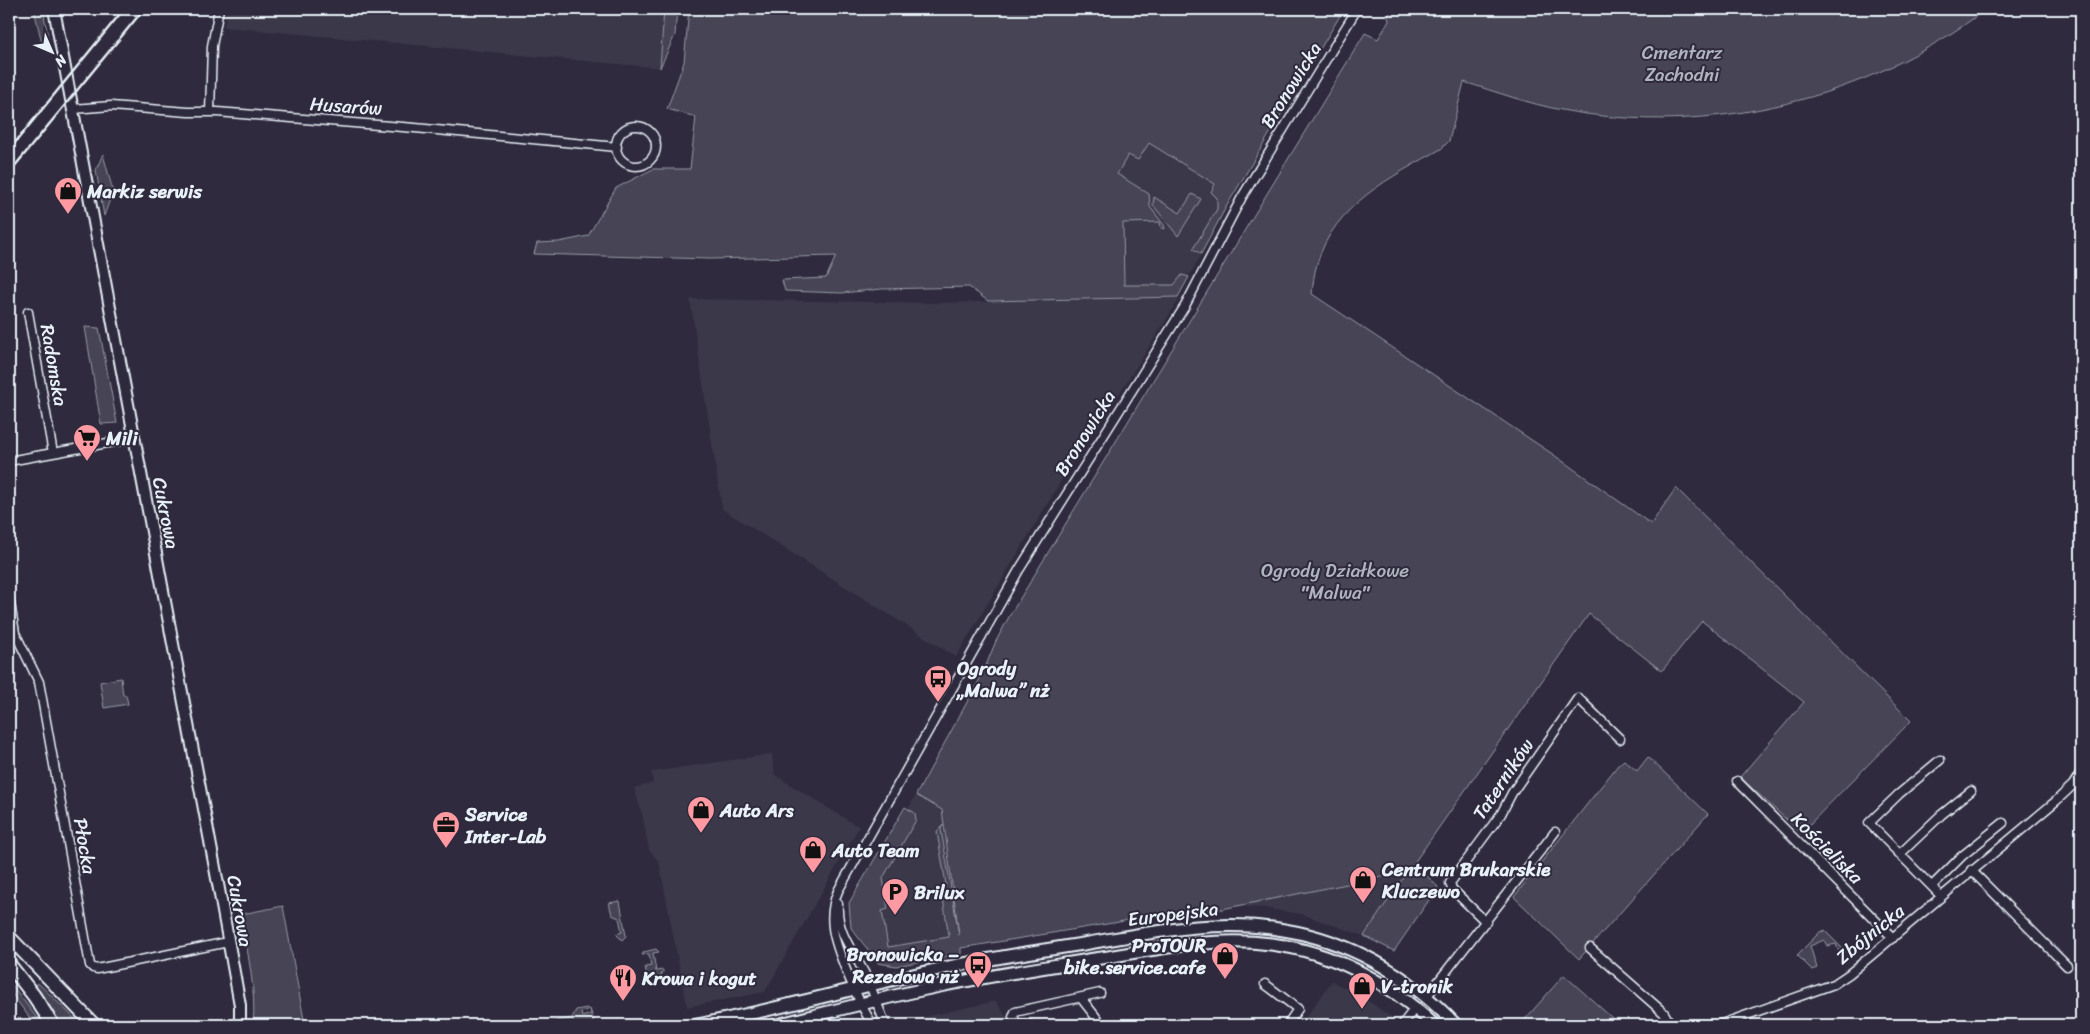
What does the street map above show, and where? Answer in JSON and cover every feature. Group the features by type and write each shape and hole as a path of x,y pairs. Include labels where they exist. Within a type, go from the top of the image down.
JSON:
{"main road":[{"name":"Europejska","path":"697,1025 943,968 1184,928 1230,924 1283,929 1338,944 1380,964 1427,996 1456,1025"},
{"path":"9,937 94,1025"},
{"name":"Europejska","path":"777,1025 982,978 1155,948 1214,942 1281,945 1333,960 1373,979 1415,1008 1434,1025"},
{"path":"9,964 54,1025"}],"street":[{"name":"Cukrowa","path":"54,9 240,1005 240,1025"},
{"path":"210,112 213,40 218,9"},
{"name":"Bronowicka","path":"873,1025 860,1005 832,928 834,905 846,878 1019,570 1185,306 1242,197 1357,9"},
{"name":"Husarów","path":"73,109 111,106 210,112 415,128 617,147"},
{"path":"637,127 650,132 656,146 655,153 649,161 636,166 622,160 617,147 622,133 637,127"},
{"name":"Radomska","path":"28,312 53,453"},
{"path":"9,461 135,438"},
{"name":"Płocka","path":"9,597 15,633 39,682 90,966 97,969 228,942"},
{"name":"Taterników","path":"1486,922 1452,889 1450,883 1501,814 1512,793 1578,698 1620,739"},
{"path":"1940,760 1899,794 1870,823 1941,896"},
{"name":"Zbójnicka","path":"1719,1025 1834,984 1893,938 1971,870 2067,791 2081,772"},
{"name":"Kościeliska","path":"1737,781 1893,938"},
{"path":"1900,854 1941,815 1971,791"},
{"path":"1932,886 1962,856 2003,823"},
{"path":"1427,996 1556,832"},
{"path":"1971,870 2067,966"},
{"name":"Bronowicka","path":"846,878 838,903 839,923 846,943 870,985 886,1025"},
{"path":"1590,948 1664,1013 1671,1025"},
{"path":"1266,984 1298,1009 1287,1025"},
{"path":"1031,1025 1017,1025 1013,1017 1015,1012 1100,993"},
{"path":"1080,998 1102,1025"},
{"path":"1402,1025 1415,1008"}],"shaded area":[{"path":"227,9 664,9 660,68 224,27"},
{"path":"1110,114 1236,190 1178,297 1179,300 1095,432 1090,437 1088,436 956,657 722,509 690,299 941,303 1112,298"},
{"path":"772,754 775,775 859,827 765,992 687,1007 659,862 649,850 643,818 634,788 653,783 651,772"},
{"path":"916,795 942,810 961,948 881,962 851,906"},
{"path":"1408,872 1364,936 1301,914 1263,908 1233,906"},
{"path":"1332,981 1364,998 1400,1023 1398,1025 1300,1025"},
{"path":"996,1001 1009,1021 1003,1025 907,1025 910,1020"}],"green space":[{"path":"34,9 43,9 50,49 45,50 43,48"},
{"path":"664,9 677,9 675,35 660,68"},
{"path":"689,9 1344,9 1226,207 1201,254 1193,249 1217,209 1217,198 1211,192 1215,184 1149,143 1138,160 1128,155 1117,174 1149,194 1150,207 1165,229 1161,228 1160,222 1123,223 1124,285 1174,285 1182,275 1189,277 1178,297 988,301 969,287 882,289 842,293 785,291 782,280 826,278 836,256 710,259 534,254 537,243 559,242 588,236 616,188 653,169 690,169 696,117 667,109 684,62"},
{"path":"1393,9 1986,9 1940,40 1891,67 1839,88 1785,104 1730,114 1674,119 1618,117 1562,110 1525,101 1464,82 1449,141 1441,149 1403,170 1367,194 1351,209 1325,243 1316,267 1312,294 1554,455 1651,524 1676,488 1911,721 1801,833 1740,777 1804,702 1702,621 1662,671 1589,614 1414,863 1438,887 1394,951 1364,936 1407,872 1222,909 1163,912 1119,922 961,948 961,954 896,966 878,963 851,928 849,903 905,807 915,813 916,820 883,878 888,909 882,911 888,947 949,937 941,886 946,885 937,832 943,824 941,829 959,935 942,810 916,795 982,675 996,641 1010,615 1365,33 1378,39 1389,21 1388,16"},
{"path":"103,154 113,191 104,216 96,170"},
{"path":"1192,194 1201,199 1178,236 1153,205 1154,197 1180,213"},
{"path":"85,327 99,328 117,423 101,424"},
{"path":"121,678 123,695 126,695 128,704 104,708 100,682"},
{"path":"1648,757 1708,814 1579,959 1514,897 1618,765 1624,760 1637,771"},
{"path":"620,901 626,936 622,940 616,934 622,932 619,918 612,915 609,903"},
{"path":"283,906 305,1025 253,1025 254,998 242,914"},
{"path":"1821,931 1825,931 1846,952 1840,955 1836,944 1827,946 1824,940 1810,946 1817,968 1812,970 1797,955"},
{"path":"656,949 659,952 653,953 656,971 663,970 663,972 660,977 652,979 647,976 645,967 651,966 649,954 642,955 644,952"},
{"path":"1564,975 1620,1025 1520,1025"},
{"path":"9,981 42,1025 35,1025 9,990"},
{"path":"38,983 82,1025 62,1025 35,985"},
{"path":"587,1008 588,1010 581,1012 582,1017 591,1014 590,1009 595,1025 535,1025 572,1018 576,1010"}],"railway":[{"path":"9,150 124,9"},
{"path":"9,173 144,9"}],"place":[{"name":"Markiz serwis","path":"68,215"},
{"name":"Mili","path":"87,462"},
{"name":"Ogrody „Malwa” nż","path":"938,703"},
{"name":"Auto Ars","path":"701,834"},
{"name":"Service Inter-Lab","path":"446,849"},
{"name":"Auto Team","path":"813,874"},
{"name":"Centrum Brukarskie Kluczewo","path":"1363,904"},
{"name":"Brilux","path":"895,916"},
{"name":"ProTOUR bike.service.cafe","path":"1225,980"},
{"name":"Bronowicka – Rezedowa nż","path":"978,989"},
{"name":"Krowa i kogut","path":"623,1002"},
{"name":"V-tronik","path":"1362,1010"}],"park label":[{"name":"Cmentarz Zachodni","path":"1682,63"},
{"name":"Ogrody Działkowe \"Malwa\"","path":"1335,581"}]}
